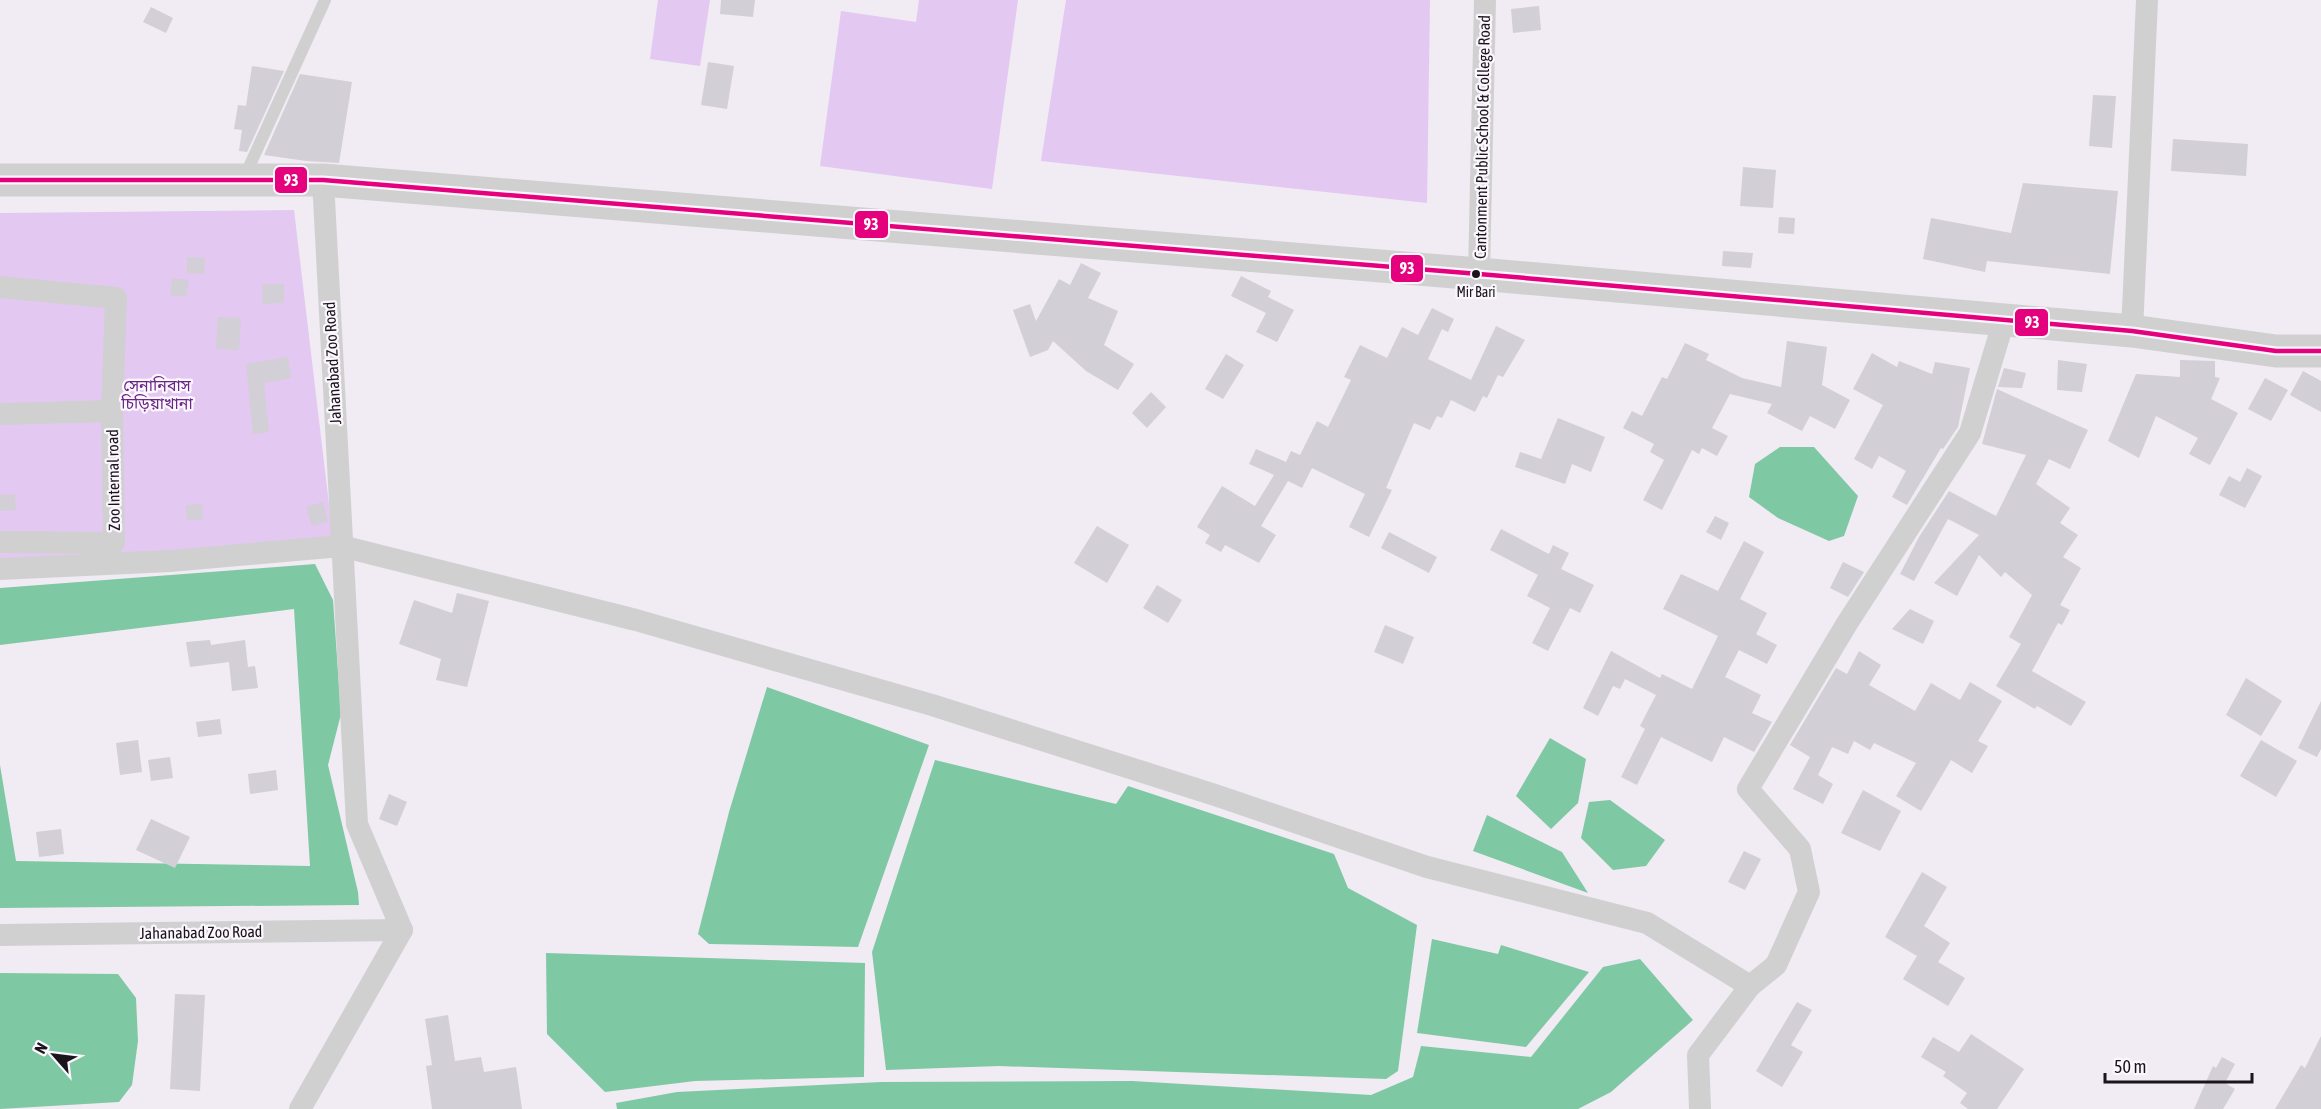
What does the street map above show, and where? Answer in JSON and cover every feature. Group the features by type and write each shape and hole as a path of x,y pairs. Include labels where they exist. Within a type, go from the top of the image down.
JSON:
{"highway":[{"path":"0,180 322,180 1479,274 2132,331 2276,351 2321,351"}],"street":[{"name":"Cantonment Public School & College Road","path":"1479,274 1485,0"},
{"path":"2132,331 2147,0"},
{"name":"Jahanabad Zoo Road","path":"0,935 402,930 357,824 322,180"},
{"name":"Zoo Internal road","path":"0,287 116,298 112,411 114,543 0,542"},
{"path":"1700,1109 1698,1055 1750,987 1776,965 1809,892 1800,849 1749,789 1846,625 1970,433 2004,320"},
{"name":"Zoo Internal road","path":"0,414 112,411"},
{"path":"0,569 170,561 341,546 636,620 921,702 1215,795 1427,867 1647,923 1750,987"},
{"path":"300,1109 402,930"}],"lane":[{"path":"243,180 325,0"}],"green space":[{"path":"658,0 710,0 700,66 650,59"},
{"path":"919,0 1018,0 992,189 820,166 841,11 916,22"},
{"path":"1066,0 1430,0 1427,203 1041,161"},
{"name":"সেনানিবাস চিড়িয়াখানা","path":"294,210 333,538 0,572 0,213"}],"shaded area":[{"path":"1780,447 1814,447 1858,496 1844,536 1829,541 1778,518 1749,497 1755,464"},
{"path":"315,564 333,600 341,714 328,765 358,892 359,905 0,908 0,765 16,861 310,866 294,609 0,645 0,588"},
{"path":"767,687 929,745 858,947 709,944 698,934 729,812"},
{"path":"1550,738 1586,759 1578,803 1551,829 1516,796"},
{"path":"935,760 1116,804 1128,786 1334,854 1348,888 1417,925 1398,1071 1386,1079 999,1066 886,1070 872,952"},
{"path":"1610,800 1665,840 1646,866 1613,870 1581,838 1589,802"},
{"path":"1487,815 1562,852 1588,893 1473,851"},
{"path":"1432,939 1498,954 1501,945 1589,972 1526,1047 1417,1033"},
{"path":"546,953 865,963 864,1077 695,1081 605,1092 547,1034"},
{"path":"1640,959 1693,1020 1611,1092 1578,1109 617,1109 616,1103 677,1092 881,1082 1132,1081 1371,1095 1413,1077 1421,1046 1531,1057 1603,967"},
{"path":"0,973 118,974 136,998 138,1041 132,1085 119,1102 0,1109"}],"building":[{"path":"721,0 755,0 753,17 720,14"},
{"path":"1539,6 1541,30 1513,33 1511,9"},
{"path":"151,7 173,18 166,33 143,22"},
{"path":"708,62 734,66 727,109 701,105"},
{"path":"252,66 284,71 247,152 239,151 242,130 234,129 238,105 246,106"},
{"path":"300,74 352,82 339,163 264,155"},
{"path":"2093,95 2116,96 2112,148 2089,146"},
{"path":"2173,139 2248,144 2246,176 2171,171"},
{"path":"1743,167 1776,170 1773,208 1740,206"},
{"path":"2023,183 2118,191 2110,274 1987,261 1985,272 1923,259 1931,218 2011,233"},
{"path":"1779,217 1795,218 1794,234 1778,233"},
{"path":"1723,251 1753,253 1751,268 1722,266"},
{"path":"187,257 205,258 204,274 187,273"},
{"path":"1081,263 1101,273 1088,298 1118,311 1104,345 1134,364 1118,390 1086,371 1053,341 1048,350 1030,357 1013,310 1030,304 1036,321 1059,279 1070,285"},
{"path":"1241,276 1271,291 1268,297 1294,310 1277,342 1256,332 1266,313 1231,296"},
{"path":"172,278 189,280 186,297 170,295"},
{"path":"262,284 284,284 284,303 263,304"},
{"path":"1432,308 1454,319 1448,332 1442,329 1428,359 1471,380 1496,326 1525,340 1503,377 1498,375 1487,398 1483,396 1475,412 1451,400 1442,418 1437,416 1430,430 1414,423 1386,488 1392,490 1369,537 1349,527 1365,494 1312,468 1302,488 1288,481 1261,526 1276,535 1259,563 1225,545 1221,552 1205,543 1210,535 1197,527 1222,486 1255,506 1274,475 1249,464 1256,449 1286,462 1291,451 1300,455 1317,421 1328,427 1351,380 1344,377 1360,345 1387,358 1402,327 1418,335"},
{"path":"218,317 241,318 239,350 216,349"},
{"path":"1787,341 1827,347 1822,385 1850,400 1835,429 1810,416 1802,431 1767,413 1772,404 1730,394 1712,428 1728,436 1717,456 1702,448 1699,454 1692,450 1662,510 1643,500 1664,460 1650,452 1654,444 1623,428 1632,411 1642,416 1662,377 1667,379 1685,343 1709,354 1706,360 1742,378 1781,387"},
{"path":"1872,353 1897,367 1899,361 1932,374 1935,362 1970,368 1958,427 1943,449 1941,448 1907,505 1892,497 1906,471 1879,456 1872,469 1854,459 1883,405 1853,389"},
{"path":"1226,354 1244,365 1223,399 1205,389"},
{"path":"288,357 291,378 264,383 269,432 253,434 246,364"},
{"path":"2058,360 2087,364 2082,392 2057,390"},
{"path":"2180,360 2215,361 2215,377 2220,378 2211,399 2238,413 2210,465 2189,454 2198,438 2156,416 2139,458 2108,441 2136,374 2180,377"},
{"path":"2004,368 2026,373 2022,388 1998,387"},
{"path":"2303,371 2321,381 2321,412 2290,395"},
{"path":"2265,378 2288,390 2271,421 2248,409"},
{"path":"1997,389 2088,430 2070,469 2049,459 2036,484 2070,508 2060,523 2078,535 2063,557 2081,568 2060,605 2070,610 2062,625 2058,623 2032,671 2086,702 2071,726 2037,706 2035,709 1996,686 2021,644 2009,637 2032,595 2005,572 2001,577 1979,555 1957,596 1934,583 1979,535 1948,519 1914,581 1900,574 1919,537 1949,491 1996,516 2026,455 1982,444"},
{"path":"1151,392 1166,407 1147,428 1132,413"},
{"path":"1558,418 1605,437 1591,472 1572,464 1565,484 1515,467 1520,452 1541,459"},
{"path":"2247,468 2262,476 2245,508 2219,495 2229,476 2240,482"},
{"path":"15,494 16,510 0,511 0,495"},
{"path":"323,502 328,522 312,526 306,507"},
{"path":"202,504 203,520 187,520 186,505"},
{"path":"1715,516 1729,523 1721,540 1706,532"},
{"path":"1097,526 1129,545 1107,583 1074,563"},
{"path":"1501,529 1549,554 1553,545 1569,553 1561,569 1594,585 1580,613 1570,608 1548,651 1532,643 1550,608 1527,596 1538,575 1490,550"},
{"path":"1389,532 1437,557 1429,573 1381,548"},
{"path":"1744,541 1764,552 1740,599 1767,613 1756,634 1777,645 1767,664 1739,650 1725,677 1761,695 1752,713 1772,722 1754,752 1724,737 1712,762 1661,737 1637,785 1621,777 1645,729 1640,726 1656,695 1625,679 1620,689 1613,686 1598,716 1583,708 1611,651 1660,678 1662,674 1692,689 1718,636 1663,609 1681,574 1718,591"},
{"path":"1843,562 1864,572 1848,597 1830,588"},
{"path":"1157,585 1182,600 1168,623 1143,608"},
{"path":"457,593 489,601 467,687 436,680 441,659 399,644 414,600 452,613"},
{"path":"1910,609 1934,621 1923,644 1892,629"},
{"path":"1385,625 1414,637 1403,664 1374,652"},
{"path":"210,640 211,645 245,640 248,667 255,666 258,688 232,691 229,662 190,667 186,642"},
{"path":"1859,651 1881,665 1869,685 1915,711 1931,683 1960,700 1970,682 2002,701 1978,741 1988,746 1972,773 1951,760 1921,811 1896,796 1916,763 1874,743 1870,750 1854,741 1848,754 1832,747 1818,775 1833,784 1823,804 1793,789 1810,757 1790,745 1836,668 1847,674"},
{"path":"2246,678 2282,701 2261,736 2226,715"},
{"path":"2321,701 2321,749 2317,757 2298,748"},
{"path":"220,719 222,734 198,737 196,722"},
{"path":"138,740 142,772 120,775 116,743"},
{"path":"2261,740 2297,761 2276,797 2240,776"},
{"path":"170,757 173,778 151,781 148,760"},
{"path":"276,770 278,790 250,794 248,774"},
{"path":"1863,790 1901,811 1880,851 1841,833"},
{"path":"389,794 407,802 397,826 379,819"},
{"path":"151,819 190,837 175,868 136,850"},
{"path":"61,829 64,854 39,857 36,832"},
{"path":"1744,851 1761,859 1745,890 1728,882"},
{"path":"1922,872 1947,887 1924,926 1950,943 1938,962 1965,978 1948,1006 1903,979 1917,956 1885,937"},
{"path":"175,994 205,995 200,1091 170,1089"},
{"path":"1797,1002 1812,1010 1791,1045 1803,1052 1782,1087 1756,1071"},
{"path":"448,1015 455,1061 481,1057 484,1072 516,1067 522,1109 432,1109 426,1066 432,1065 425,1019"},
{"path":"1971,1034 2024,1069 1997,1109 1968,1109 1960,1103 1967,1093 1943,1076 1946,1072 1921,1057 1933,1037 1959,1052"},
{"path":"2321,1036 2321,1109 2275,1109 2301,1065 2305,1068"},
{"path":"2222,1057 2235,1064 2225,1083 2235,1089 2223,1109 2194,1109 2213,1066 2216,1068"}],"transit line":[{"name":"93","path":"0,180 323,180 1479,274 2132,331 2276,351 2321,351"}],"place":[{"name":"Mir Bari","path":"1476,274"}]}
